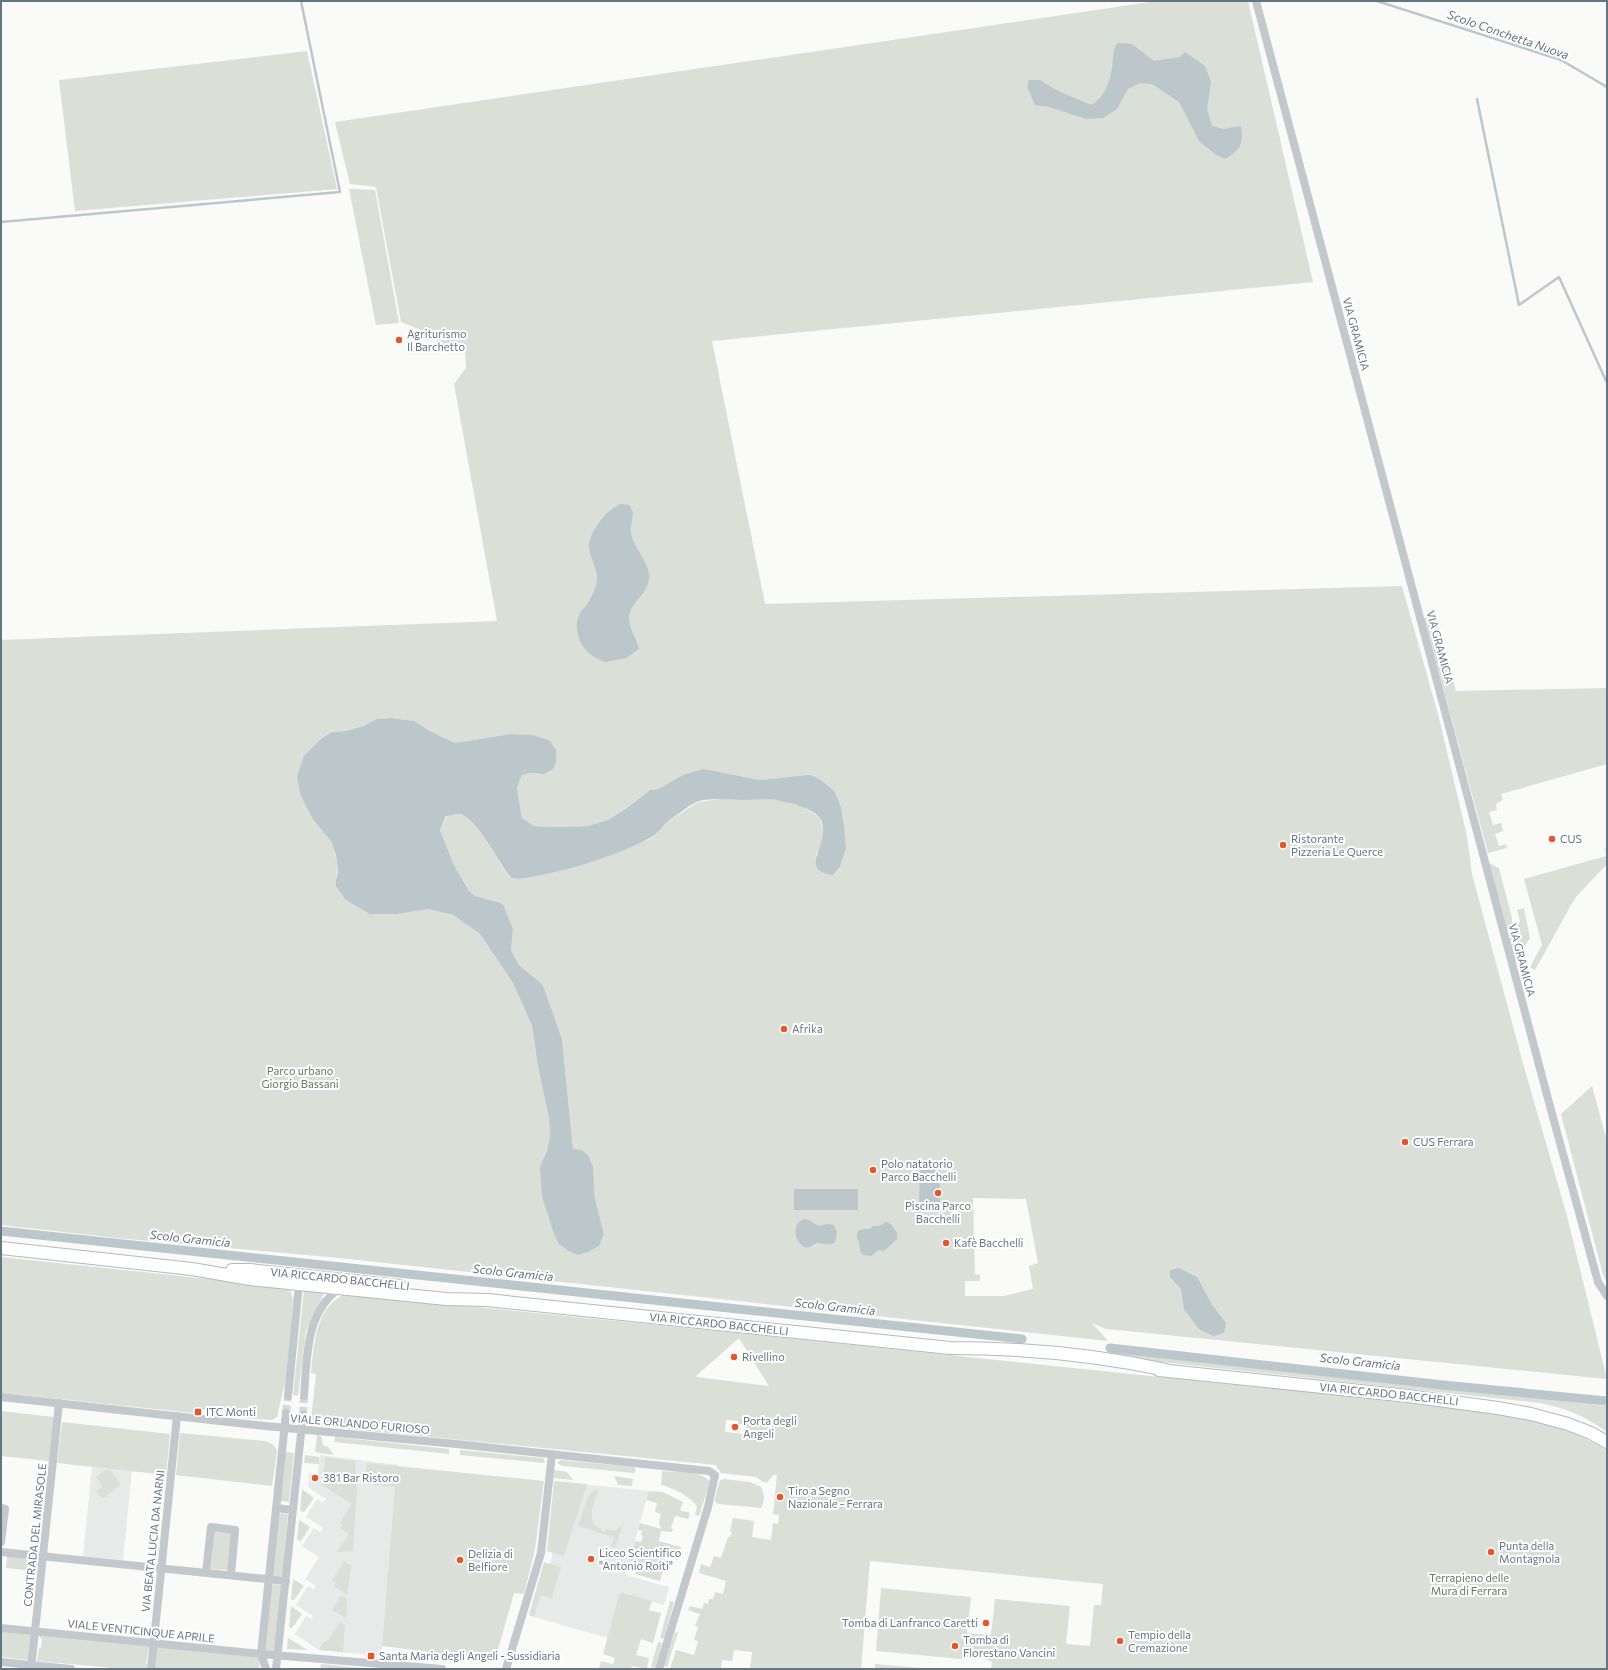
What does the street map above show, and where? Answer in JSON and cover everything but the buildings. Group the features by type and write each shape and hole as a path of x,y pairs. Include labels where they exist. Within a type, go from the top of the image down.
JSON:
{"main road":[{"name":"VIA RICCARDO BACCHELLI","path":"1,1248 192,1269 250,1279 299,1280 332,1284 446,1290 487,1300 950,1348 996,1348 1060,1359 1130,1362 1166,1370 1440,1400 1498,1408 1531,1414 1568,1424 1591,1433 1607,1442"}],"street":[{"name":"VIA GRAMICIA","path":"1256,1 1551,1110 1598,1282 1607,1296"},
{"path":"288,1396 299,1280"},
{"path":"304,1396 309,1341 313,1324 332,1284"},
{"name":"VIALE ORLANDO FURIOSO","path":"1,1397 302,1430 702,1469 709,1471 715,1475 708,1507 659,1669"},
{"name":"CONTRADA DEL MIRASOLE","path":"31,1667 60,1403"},
{"path":"266,1669 261,1654 286,1414"},
{"path":"276,1669 303,1415"},
{"name":"VIA BEATA LUCIA DA NARNI","path":"151,1669 177,1416"},
{"path":"506,1669 541,1553 552,1454"},
{"path":"1,1508 5,1509 1,1542"},
{"path":"276,1508 293,1510"},
{"path":"206,1573 211,1527 236,1530 231,1575"},
{"path":"1,1552 286,1581"},
{"name":"VIALE VENTICINQUE APRILE","path":"1,1628 261,1654 442,1669"},
{"path":"1,1662 31,1667 71,1669"}],"shaded area":[{"path":"1117,43 1132,44 1154,61 1180,57 1185,52 1205,66 1211,82 1207,109 1212,126 1223,129 1241,126 1242,137 1240,146 1237,150 1225,159 1215,154 1199,141 1179,102 1152,84 1140,83 1128,89 1117,109 1103,118 1086,119 1049,107 1035,105 1027,87 1029,80 1040,80 1056,90 1091,105 1095,103 1104,92 1108,83"},
{"path":"622,504 629,505 633,512 631,534 647,567 649,579 648,585 634,604 629,614 632,631 639,649 626,658 605,662 592,656 585,649 579,639 577,623 580,613 592,596 596,587 597,574 589,548 592,535 595,528 605,515"},
{"path":"392,718 414,721 430,731 455,743 510,734 533,735 549,740 556,750 556,762 553,769 544,774 531,773 522,775 517,788 522,818 534,826 587,826 608,820 627,808 650,790 659,789 683,775 704,769 760,780 810,775 821,780 834,791 841,807 846,848 840,866 833,875 822,872 817,867 816,860 823,835 823,826 819,817 801,806 776,800 717,799 699,801 671,819 651,837 617,853 569,869 519,879 511,878 506,872 473,823 466,817 459,814 446,816 440,830 453,863 469,891 475,896 501,903 504,906 513,929 511,950 519,965 543,985 562,1039 573,1149 582,1150 589,1157 593,1166 595,1199 604,1234 599,1246 588,1252 578,1255 559,1244 554,1234 542,1196 540,1166 547,1151 550,1136 549,1118 538,1067 532,1026 513,983 480,934 453,915 429,909 397,914 370,914 345,899 336,886 338,872 336,855 331,841 313,819 300,794 297,776 304,756 321,739 332,732 346,731 363,726 377,719"},
{"path":"920,1163 940,1163 940,1202 919,1202"},
{"path":"794,1189 858,1189 858,1210 794,1210"},
{"path":"804,1219 809,1220 818,1226 828,1224 834,1225 837,1232 835,1242 829,1244 816,1243 807,1247 801,1245 796,1237 796,1228 797,1224"},
{"path":"886,1222 891,1224 897,1233 897,1239 884,1251 878,1250 872,1256 863,1255 860,1250 857,1237 859,1230 869,1229 873,1226 879,1226"},
{"path":"1179,1268 1197,1277 1212,1305 1226,1323 1224,1333 1213,1336 1199,1329 1184,1309 1181,1289 1170,1277 1170,1270"},
{"path":"320,1455 398,1465 381,1656 319,1650 295,1634 306,1616 311,1619 313,1616 296,1605 308,1586 314,1590 316,1586 305,1579 319,1557 302,1546 314,1528 320,1532 323,1528 306,1517 317,1499 323,1503 326,1499 308,1487 309,1473 318,1474"},
{"path":"92,1467 132,1471 123,1560 83,1556"},
{"name":"Liceo Scientifico \"Antonio Roiti\"","path":"560,1482 649,1491 625,1575 669,1587 664,1605 620,1592 608,1638 534,1617 552,1557"}],"green space":[{"name":"Parco urbano Giorgio Bassani","path":"1157,1 1248,1 1313,282 712,341 765,604 1402,586 1439,718 1467,836 1472,874 1524,1067 1567,1216 1607,1379 1106,1329 1092,1323 1108,1341 339,1258 117,1238 1,1225 1,640 497,621 454,384 466,368 465,349 437,342 436,336 401,322 376,187 350,184 335,122","holes":["392,718 414,721 430,731 455,743 510,734 533,735 549,740 544,774 531,773 522,775 517,788 522,818 534,826 587,826 608,820 627,808 650,790 659,789 704,769 760,780 792,777 841,807 846,848 815,857 822,841 824,830 819,817 803,807 779,800 721,799 698,802 669,821 650,839 519,879 510,878 473,823 466,817 459,814 447,816 440,830 453,863 469,891 475,896 501,903 504,906 513,929 511,950 519,965 543,985 562,1039 573,1149 589,1157 593,1166 595,1199 604,1234 540,1166 547,1151 550,1136 549,1118 538,1067 532,1026 513,983 480,934 453,915 429,909 397,914 336,880 336,860 331,841 332,732 346,731 363,726 377,719","973,1198 1026,1199 1038,1263 1029,1266 1033,1289 1004,1296 965,1296 965,1281 980,1281 980,1275 975,1274"]},
{"path":"307,51 337,189 75,211 59,80"},
{"path":"349,189 375,190 399,323 376,325"},
{"path":"1435,617 1456,691 1607,688 1607,764 1501,794 1503,800 1496,804 1497,810 1489,812 1493,825 1501,823 1503,831 1495,834 1499,846 1506,844 1507,848 1488,853 1424,618"},
{"path":"1607,847 1607,864 1576,897 1535,970 1530,967 1542,945 1524,879 1606,856 1605,849"},
{"path":"1489,863 1499,868 1512,918 1512,925 1507,932"},
{"path":"1524,908 1530,938 1515,962 1509,940 1520,921 1517,910"},
{"path":"1592,1086 1607,1141 1607,1282 1603,1275 1561,1114"},
{"path":"1,1257 285,1287 291,1292 293,1300 286,1378 277,1417 272,1420 240,1418 240,1414 194,1409 193,1413 1,1393"},
{"path":"304,1289 323,1292 324,1294 306,1331 298,1396 293,1395"},
{"name":"Terrapieno delle Mura di Ferrara","path":"343,1295 355,1295 739,1333 1479,1411 1506,1415 1558,1428 1607,1450 1607,1669 991,1669 992,1662 976,1657 964,1657 961,1659 876,1651 881,1588 971,1597 967,1633 991,1635 995,1599 1070,1606 1066,1644 1090,1646 1094,1605 1101,1605 1103,1584 870,1561 861,1669 750,1669 752,1652 734,1650 732,1661 722,1660 721,1669 670,1669 676,1650 694,1655 698,1641 694,1640 698,1627 695,1626 700,1614 688,1610 690,1606 702,1609 704,1603 708,1604 709,1599 713,1599 715,1592 723,1594 726,1581 699,1573 701,1564 710,1567 714,1556 721,1558 728,1537 730,1537 732,1532 730,1531 733,1518 754,1521 752,1537 771,1540 773,1523 778,1524 779,1515 773,1514 777,1475 773,1475 768,1482 763,1482 756,1477 721,1473 716,1465 339,1428 314,1424 311,1422 316,1374 311,1373 313,1351 321,1319 334,1301","holes":["739,1338 769,1386 696,1376","726,1420 738,1421 738,1424 746,1425 745,1434 725,1432"]},
{"path":"1110,1351 1607,1406 1607,1432 1575,1413 1540,1403 1114,1357"},
{"path":"1,1411 54,1417 49,1461 1,1456"},
{"path":"62,1422 170,1434 166,1475 57,1463"},
{"path":"180,1433 265,1441 274,1445 277,1451 272,1486 176,1475"},
{"path":"317,1435 321,1436 323,1445 328,1447 334,1455 315,1452"},
{"path":"335,1437 449,1449 449,1454 334,1442"},
{"path":"460,1450 543,1458 545,1462 460,1455"},
{"path":"285,1452 294,1453 289,1502 280,1501"},
{"path":"305,1455 319,1457 319,1464 304,1463"},
{"path":"325,1457 355,1461 357,1488 353,1551 337,1552 349,1534 340,1528 343,1525 340,1523 352,1504 322,1485"},
{"path":"560,1460 634,1467 636,1470 634,1473 563,1466 557,1463"},
{"path":"367,1463 544,1481 535,1549 524,1594 514,1593 495,1660 382,1646 395,1487 364,1483"},
{"path":"105,1470 110,1470 121,1484 104,1498 96,1491 103,1487 96,1477"},
{"path":"554,1470 567,1472 573,1480 553,1478"},
{"path":"662,1471 696,1474 707,1478 710,1482 699,1516 695,1515 697,1507 691,1499 676,1490 661,1485"},
{"path":"614,1476 633,1479 632,1486 618,1485"},
{"path":"724,1479 750,1482 761,1487 764,1498 761,1508 719,1504 715,1502 720,1480"},
{"path":"554,1481 587,1484 564,1556 547,1551"},
{"path":"302,1489 314,1498 304,1512 300,1511"},
{"path":"595,1490 598,1491 593,1507 592,1518 596,1526 602,1529 601,1531 605,1532 606,1529 616,1530 624,1522 615,1547 611,1547 614,1537 578,1526 589,1495"},
{"path":"649,1491 663,1492 683,1502 680,1510 690,1513 688,1519 675,1516 671,1528 673,1529 672,1532 661,1531 659,1541 681,1547 679,1554 665,1550 663,1559 666,1560 660,1581 635,1574 638,1563 629,1561 635,1541 641,1542 643,1536 641,1535 642,1531 638,1530 640,1523 661,1529 659,1523 661,1514 655,1512 657,1503 646,1500"},
{"path":"279,1513 288,1514 282,1576 272,1576"},
{"path":"299,1520 310,1527 301,1541 297,1540"},
{"path":"214,1532 232,1533 228,1570 211,1569"},
{"path":"7,1555 32,1558 38,1562 37,1571 6,1568"},
{"path":"344,1562 351,1565 347,1595 334,1586 336,1583 332,1580"},
{"path":"544,1562 561,1567 552,1598 541,1595 534,1617 529,1615"},
{"path":"293,1579 304,1586 294,1600 291,1600"},
{"path":"271,1584 281,1585 275,1652 264,1651"},
{"path":"620,1592 652,1601 649,1610 661,1613 653,1643 641,1639 636,1655 649,1658 647,1669 632,1666 631,1669 599,1669 601,1661 613,1664 615,1658 603,1654"},
{"path":"341,1596 347,1599 346,1618 332,1610"},
{"path":"670,1601 674,1602 664,1639 660,1638"},
{"path":"291,1606 302,1614 292,1628 289,1627"},
{"path":"340,1622 345,1625 343,1652 319,1650 323,1643 329,1639"},
{"path":"1,1632 31,1635 29,1660 1,1657"},
{"path":"675,1632 678,1633 667,1667 664,1666"},
{"path":"40,1636 149,1647 146,1664 147,1669 124,1669 37,1661 39,1648 41,1648 42,1639"},
{"path":"288,1638 308,1650 287,1649"},
{"path":"658,1642 662,1643 655,1668 651,1667"},
{"path":"157,1647 260,1658 259,1669 155,1669"},
{"path":"321,1664 372,1669 320,1669"},
{"path":"875,1664 933,1669 875,1669"}],"waterway":[{"path":"1,222 340,192 301,1"},
{"name":"Scolo Conchetta Nuova","path":"1377,1 1561,60 1607,87"},
{"path":"1477,99 1519,305 1559,277 1607,383"},
{"name":"Scolo Gramicia","path":"1,1231 1022,1339"},
{"name":"Scolo Gramicia","path":"1110,1348 1443,1385 1607,1401"}],"tunnel":[{"path":"286,1413 288,1396"},
{"path":"303,1415 304,1396"}],"place":[{"name":"Agriturismo Il Barchetto","path":"399,340"},
{"name":"CUS","path":"1552,839"},
{"name":"Ristorante Pizzeria Le Querce","path":"1283,845"},
{"name":"Afrika","path":"784,1029"},
{"name":"CUS Ferrara","path":"1405,1142"},
{"name":"Polo natatorio Parco Bacchelli","path":"873,1170"},
{"name":"Piscina Parco Bacchelli","path":"938,1193"},
{"name":"Kafè Bacchelli","path":"946,1243"},
{"name":"Rivellino","path":"734,1357"},
{"name":"ITC Monti","path":"198,1412"},
{"name":"Porta degli Angeli","path":"735,1427"},
{"name":"381 Bar Ristoro","path":"315,1478"},
{"name":"Tiro a Segno Nazionale - Ferrara","path":"780,1497"},
{"name":"Punta della Montagnola","path":"1491,1552"},
{"name":"Liceo Scientifico \"Antonio Roiti\"","path":"591,1559"},
{"name":"Delizia di Belfiore","path":"460,1560"},
{"name":"Tomba di Lanfranco Caretti","path":"986,1623"},
{"name":"Tempio della Cremazione","path":"1120,1641"},
{"name":"Tomba di Florestano Vancini","path":"955,1646"},
{"name":"Santa Maria degli Angeli - Sussidiaria","path":"371,1656"}]}
